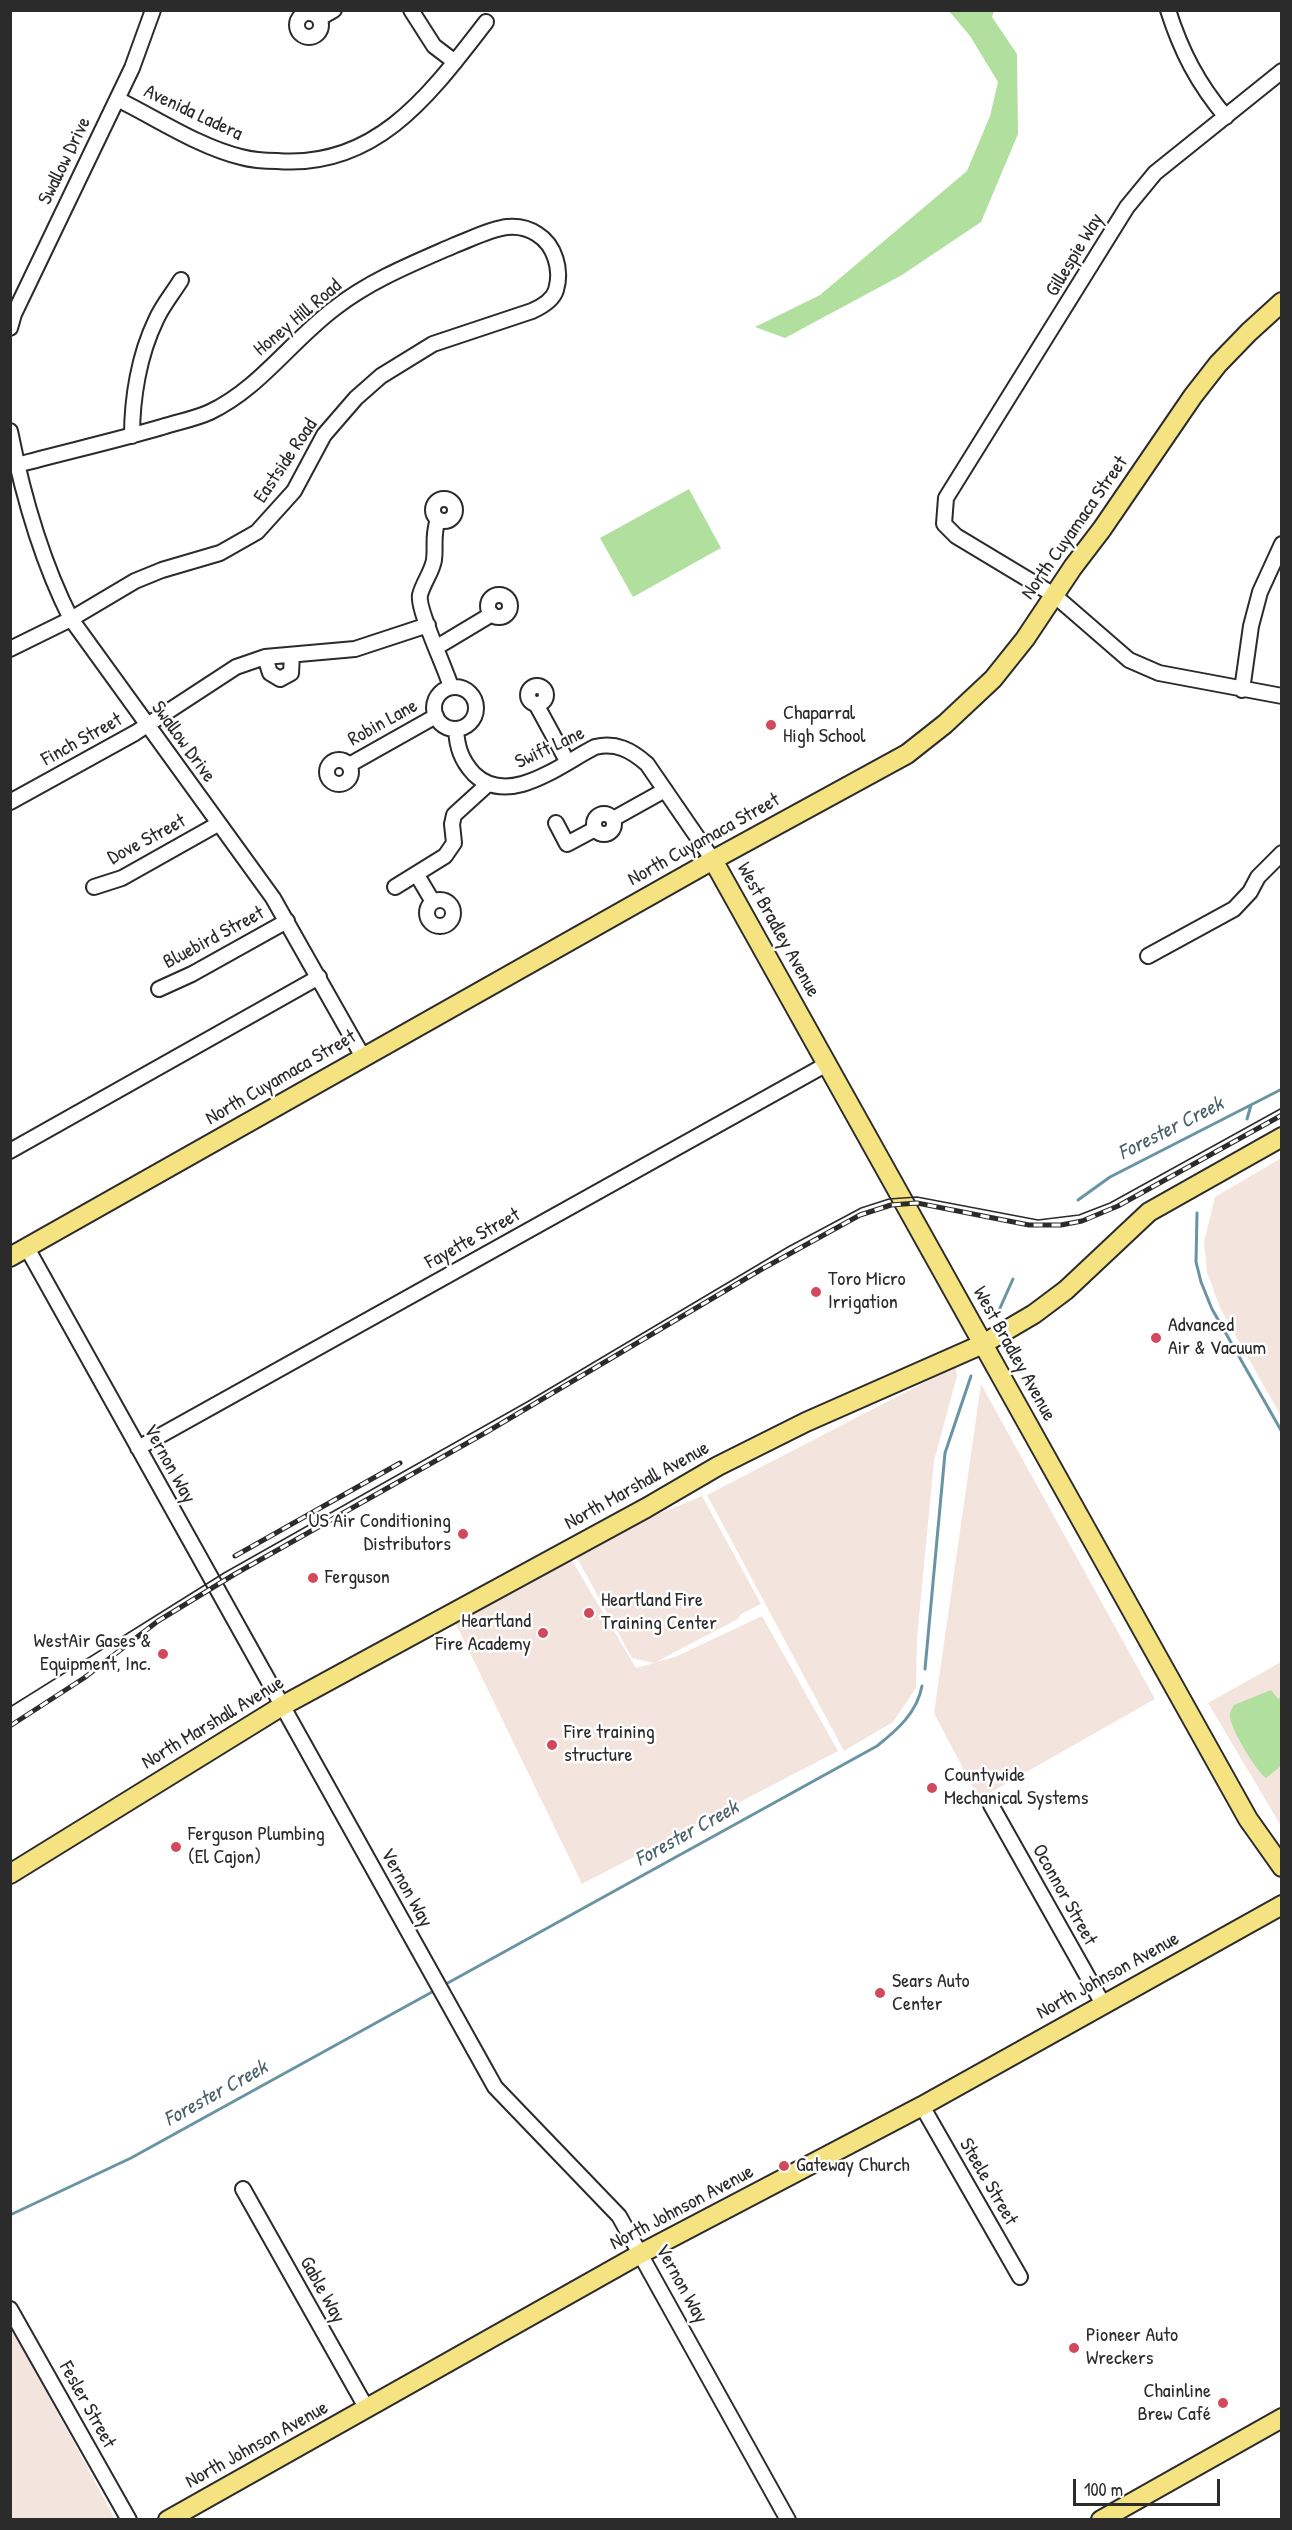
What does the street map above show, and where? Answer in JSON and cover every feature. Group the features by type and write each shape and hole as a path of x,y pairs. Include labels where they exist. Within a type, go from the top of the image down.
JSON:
{"main road":[{"name":"North Cuyamaca Street","path":"10,1257 713,860 907,754 945,724 993,679 1025,639 1212,372 1281,302"},
{"name":"West Bradley Avenue","path":"713,860 1248,1819 1281,1867"},
{"name":"North Marshall Avenue","path":"10,1874 282,1706 646,1508 718,1466 806,1422 983,1344 1034,1314 1066,1290 1149,1212 1281,1137"},
{"name":"North Johnson Avenue","path":"168,2520 642,2253 922,2106 1281,1905"},
{"path":"1101,2520 1281,2418"}],"street":[{"name":"Swallow Drive","path":"10,328 14,314 132,68 153,10"},
{"path":"320,18 334,10"},
{"path":"411,10 434,46 456,62"},
{"path":"1168,10 1178,44 1192,70 1226,117"},
{"name":"Avenida Ladera","path":"117,99 204,143 241,158 300,162 340,154 378,137 405,118 456,62 486,22"},
{"name":"Gillespie Way","path":"1054,595 956,536 944,524 946,498 1127,207 1155,173 1281,71"},
{"name":"Honey Hill Road","path":"17,465 132,436 207,413 231,401 251,386 290,346 334,308 353,295 406,266 503,228 520,227 536,233 548,244 556,257 556,291 539,308 520,315"},
{"path":"132,436 132,411 140,370 156,321 181,280"},
{"name":"Eastside Road","path":"10,650 71,619 135,581 162,570 220,553 257,532 294,490 324,435 356,398 381,376 433,344 520,315"},
{"name":"Swallow Drive","path":"10,432 41,550 52,582 71,619 273,898 363,1057"},
{"path":"438,519 433,535 434,561 420,596 421,610 451,687"},
{"path":"1242,690 1251,626 1260,592 1281,544"},
{"path":"1054,595 1129,660 1159,673 1281,696"},
{"path":"437,647 492,614"},
{"name":"Finch Street","path":"10,802 147,725 236,667 265,657 355,649 428,626"},
{"path":"265,657 270,673 280,679 291,673 292,655"},
{"path":"451,687 463,688 470,692 476,704 473,718 463,727 456,729 444,726 436,716 434,705 444,690 451,687"},
{"path":"536,704 567,761"},
{"name":"Robin Lane","path":"349,765 436,716"},
{"path":"395,887 445,856 454,843 452,824 454,815 488,784 467,766 460,756 456,729"},
{"name":"Swift Lane","path":"488,784 504,787 532,782 595,747 606,745 619,747 635,753 647,764 713,860"},
{"path":"556,823 567,844 595,829 600,833 609,833 613,828 613,819 665,790"},
{"name":"Dove Street","path":"94,887 122,878 218,824"},
{"path":"1148,956 1234,909 1250,892 1258,877 1281,854"},
{"path":"417,875 433,902"},
{"name":"Bluebird Street","path":"159,989 192,974 287,921"},
{"path":"10,1152 319,977"},
{"name":"Fayette Street","path":"138,1448 826,1064"},
{"name":"Vernon Way","path":"27,1248 495,2087 619,2216 642,2253 789,2520"},
{"name":"Oconnor Street","path":"991,1805 1103,2004"},
{"name":"Steele Street","path":"922,2106 1020,2277"},
{"name":"Gable Way","path":"243,2189 367,2409"},
{"name":"Fesler Street","path":"10,2309 129,2520"}],"shaded area":[{"path":"1281,1158 1281,1416 1220,1308 1207,1272 1204,1242 1215,1197"},
{"path":"956,1366 957,1376 934,1461 917,1638 916,1688 893,1722 844,1751 707,1495"},
{"path":"981,1384 1155,1699 979,1799 934,1713"},
{"path":"702,1496 761,1604 741,1614 738,1619 656,1662 675,1657 762,1616 838,1751 582,1884 455,1622 570,1557 636,1668 654,1663 632,1658 577,1558 629,1526"},
{"path":"1281,1662 1281,1826 1208,1703"},
{"path":"11,2326 115,2519 11,2519"}],"green space":[{"path":"949,11 994,11 992,17 1017,54 1018,134 981,222 902,275 785,338 755,327 820,295 967,171 990,116 998,82 970,36"},
{"path":"689,489 721,548 633,597 600,538"},
{"path":"1271,1690 1278,1699 1281,1696 1281,1766 1266,1778 1244,1748 1230,1714 1234,1705"}],"waterway":[{"name":"Forester Creek","path":"1078,1200 1110,1177 1282,1089"},
{"path":"1247,1119 1251,1105"},
{"path":"1197,1213 1196,1262 1201,1282 1212,1309 1282,1432"},
{"name":"Forester Creek","path":"1000,1308 1013,1279"},
{"name":"Forester Creek","path":"925,1669 945,1453 971,1376"},
{"name":"Forester Creek","path":"446,1984 877,1746 911,1713 922,1686"},
{"name":"Forester Creek","path":"10,2215 131,2158 432,1992"}],"tram line":[{"path":"10,1707 224,1573 527,1402 788,1247 861,1208 889,1199 917,1197 1038,1220 1079,1215 1110,1203 1282,1108"}],"railway":[{"path":"10,1726 84,1678 158,1621 235,1574 485,1433 762,1269 860,1215 891,1205 917,1203 1029,1225 1061,1225 1082,1221 1118,1206 1282,1115"},
{"path":"235,1556 400,1463"}],"place":[{"name":"Chaparral High School","path":"771,725"},
{"name":"Toro Micro Irrigation","path":"816,1292"},
{"name":"Advanced Air & Vacuum","path":"1156,1338"},
{"name":"US Air Conditioning Distributors","path":"463,1534"},
{"name":"Ferguson","path":"313,1578"},
{"name":"Heartland Fire Training Center","path":"589,1613"},
{"name":"Heartland Fire Academy","path":"543,1633"},
{"name":"WestAir Gases & Equipment, Inc.","path":"163,1654"},
{"name":"Fire training structure","path":"552,1745"},
{"name":"Countywide Mechanical Systems","path":"932,1788"},
{"name":"Ferguson Plumbing (El Cajon)","path":"176,1847"},
{"name":"Sears Auto Center","path":"880,1993"},
{"name":"Gateway Church","path":"784,2166"},
{"name":"Pioneer Auto Wreckers","path":"1074,2348"},
{"name":"Chainline Brew Café","path":"1223,2403"}]}
